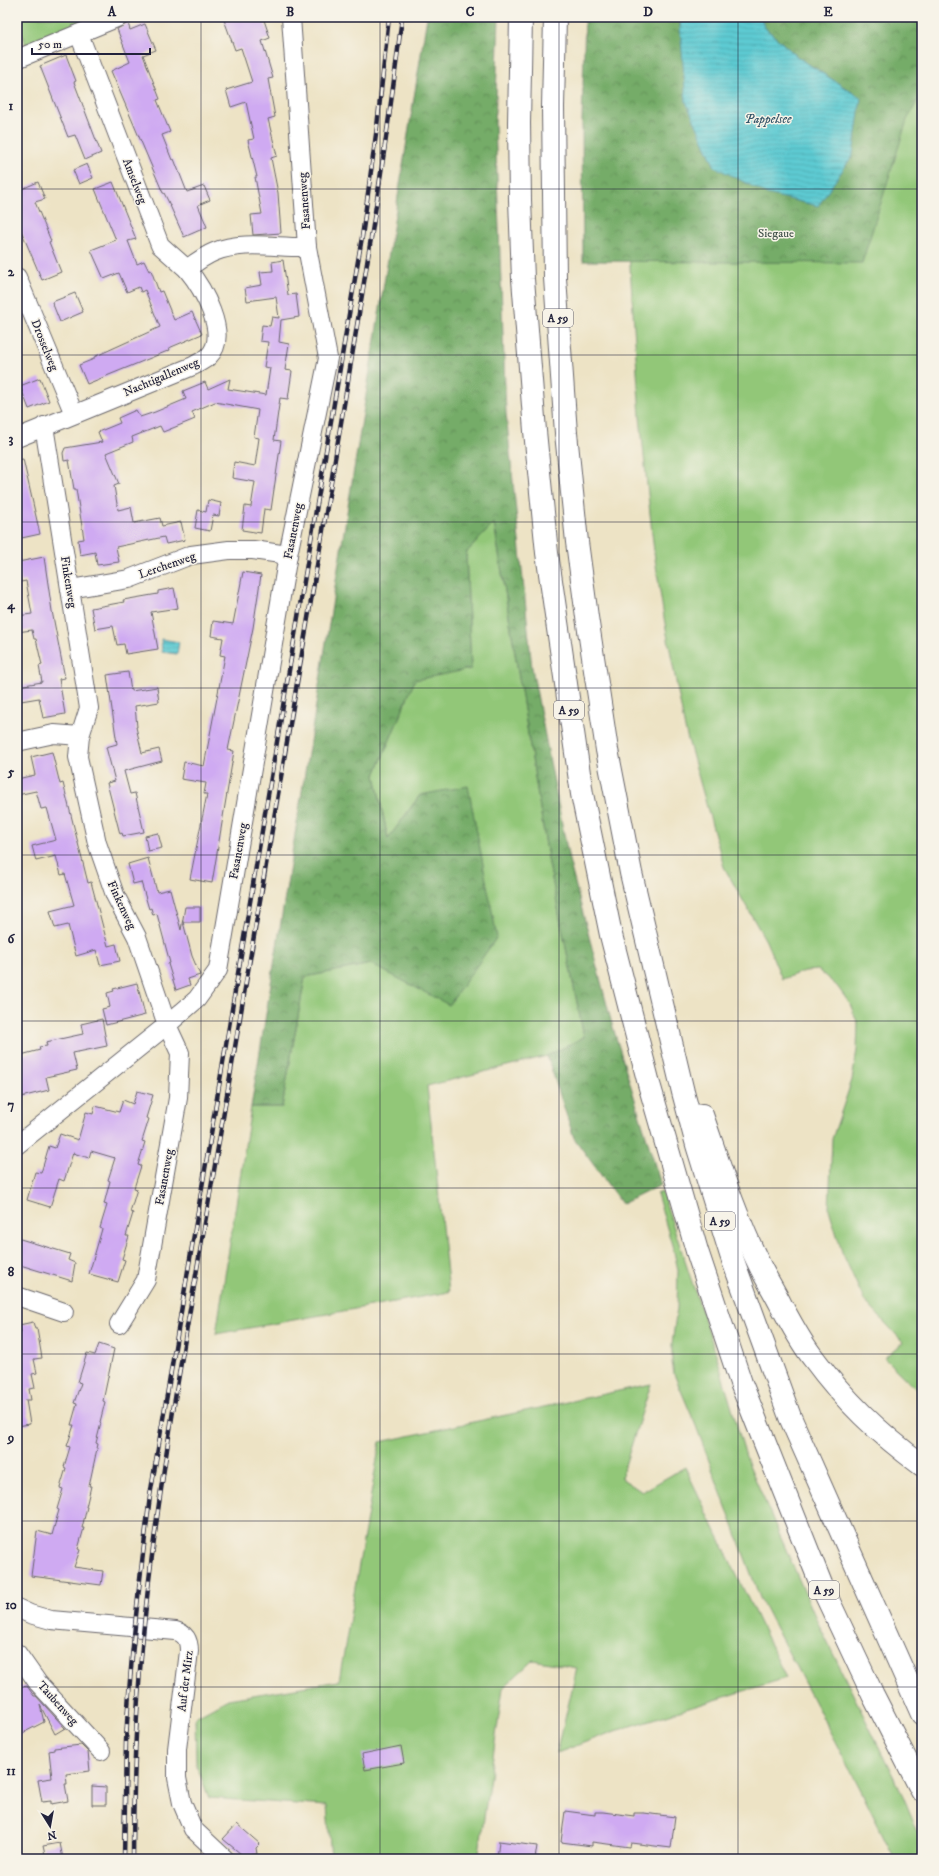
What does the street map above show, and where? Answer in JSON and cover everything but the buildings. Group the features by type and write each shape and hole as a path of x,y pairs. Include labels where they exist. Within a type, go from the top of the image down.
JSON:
{"highway":[{"name":"A 59","path":"522,17 519,123 520,200 523,278 535,431 547,553 582,794 611,934 649,1084 693,1236 741,1383 823,1588 873,1695 922,1791"},
{"name":"A 59","path":"555,17 553,107 555,278 566,432 586,617 608,757 631,873 697,1145 731,1255 790,1417 922,1714"},
{"name":"A 59","path":"667,1020 734,1204 758,1262 793,1326 813,1359 838,1389 900,1450 922,1465"}],"street":[{"path":"17,58 119,17"},
{"name":"Fasanenweg","path":"17,1145 167,1025 197,999 218,970 288,555 328,358 307,247 292,17"},
{"name":"Amselweg","path":"79,34 160,245 187,269"},
{"path":"187,269 213,252 242,246 285,248 307,247"},
{"name":"Nachtigallenweg","path":"17,438 193,366 209,356 217,342 217,329 196,280 187,269"},
{"name":"Drosselweg","path":"17,277 74,414"},
{"name":"Finkenweg","path":"44,426 89,708 80,736 78,757 97,844 115,896 137,937 167,1025"},
{"name":"Lerchenweg","path":"70,589 129,579 191,555 228,550 253,550 288,555"},
{"path":"17,742 54,734 80,736"},
{"name":"Fasanenweg","path":"119,1324 146,1280 178,1098 180,1053 167,1025"},
{"path":"17,1296 64,1312"},
{"name":"Auf der Mirz","path":"17,1608 30,1614 51,1620 176,1631 182,1633 187,1638 189,1651 177,1748 177,1778 182,1803 193,1829 226,1859"},
{"name":"Taubenweg","path":"17,1653 38,1683 101,1750"}],"green space":[{"path":"17,17 79,17 83,27 74,22 71,27 27,49"},
{"path":"427,17 499,17 495,124 506,413 532,668 569,860 612,1024 661,1185 622,1204 574,1138 547,1056 584,1037 549,864 494,523 466,553 471,669 415,680 375,775 388,839 420,795 468,786 497,937 449,1005 371,964 305,977 282,1107 251,1107"},
{"path":"585,17 681,17 680,27 861,98 799,58 764,27 761,17 922,17 922,93 907,120 862,263 583,261 582,120"},
{"name":"Siegaue","path":"630,17 922,17 922,1395 884,1358 903,1342 864,1300 842,1252 829,1209 832,1139 852,1080 857,1050 858,1024 850,1004 837,986 818,970 805,971 782,979 766,941 724,867 685,729 664,618 654,552 640,417 629,251"},
{"path":"494,523 549,864 584,1037 547,1056 427,1086 449,1292 216,1334 251,1107 282,1107 305,977 371,964 449,1004 420,795 388,839 375,775 415,679 471,668 466,553"},
{"path":"662,1192 716,1354 747,1460 818,1623 904,1798 922,1842 922,1859 895,1859 760,1598 696,1426 674,1374 672,1344 677,1308 678,1270 657,1194"},
{"path":"651,1384 621,1478 642,1492 685,1467 786,1678 615,1731 557,1753 577,1668 533,1660 503,1688 478,1859 331,1859 327,1806 209,1798 196,1764 195,1717 228,1699 339,1681 380,1442"}],"water":[{"name":"Pappelsee","path":"681,17 761,17 764,27 799,58 861,98 853,155 818,206 767,194 715,167 686,102 680,27"},
{"path":"161,639 179,642 177,654 162,652"}],"railway":[{"path":"124,1859 126,1741 130,1680 150,1496 362,237 377,127 389,17"},
{"path":"133,1859 135,1747 138,1691 150,1574 166,1453 350,371 378,194 402,17"}]}
